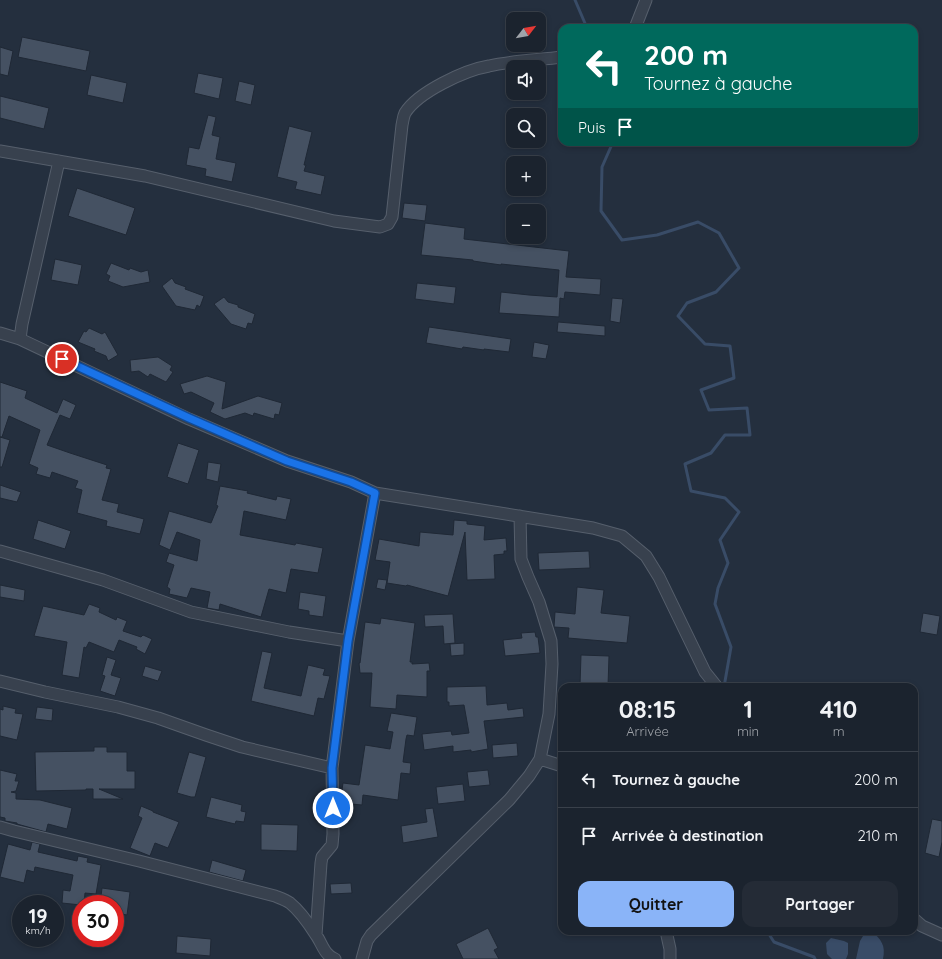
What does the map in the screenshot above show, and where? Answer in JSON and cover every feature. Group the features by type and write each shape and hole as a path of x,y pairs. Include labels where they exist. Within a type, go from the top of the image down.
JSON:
{"street":[{"path":"637,24 646,0"},
{"path":"0,150 145,176 334,221 380,227 388,224 392,217 402,125 405,114 413,103 432,89 464,73 488,66 558,57"},
{"path":"20,339 22,324 59,161"},
{"path":"0,333 20,339 189,418 280,458 351,482 375,493 593,528 622,536 646,556 659,577 705,672 714,683"},
{"path":"316,935 322,857 332,845 332,768 348,641 375,493"},
{"path":"362,959 367,941 371,935 509,800 530,776 540,759 548,714 552,664 551,641 539,602 521,559 520,516"},
{"path":"0,551 103,580 191,612 273,629 348,641"},
{"path":"0,681 118,707 158,718 206,736 242,747 332,768"},
{"path":"540,759 558,765"},
{"path":"0,827 276,896 289,902 301,914 316,935 326,953 335,959"},
{"path":"918,922 922,926 942,935"},
{"path":"667,935 670,949 670,959"}],"water":[{"path":"864,935 876,935 883,946 883,959 856,959 860,941"},
{"path":"831,938 848,943 848,954 846,959 832,959 827,954 826,943"}],"building":[{"path":"22,37 90,51 86,71 18,57"},
{"path":"0,47 13,51 8,76 0,74"},
{"path":"198,73 223,78 219,99 194,93"},
{"path":"91,75 127,83 123,103 87,95"},
{"path":"239,81 255,85 251,105 235,101"},
{"path":"0,96 49,108 44,129 0,118"},
{"path":"208,115 216,117 212,135 220,137 216,159 236,163 232,182 205,176 206,169 186,165 189,147 199,149"},
{"path":"289,126 312,132 304,165 306,165 304,171 325,176 321,195 295,189 297,182 277,177"},
{"path":"77,188 135,208 126,235 68,216"},
{"path":"404,203 427,205 425,221 402,218"},
{"path":"425,223 465,228 464,239 569,251 566,277 601,279 600,295 565,292 564,299 560,298 559,317 499,313 501,292 557,297 559,270 501,265 473,260 421,255"},
{"path":"55,259 82,265 78,285 51,280"},
{"path":"111,263 129,270 130,268 141,272 148,270 150,282 123,287 108,281 110,276 106,274"},
{"path":"172,278 175,283 186,287 185,289 204,296 200,307 197,305 195,310 176,306 162,286"},
{"path":"417,283 456,287 454,304 415,299"},
{"path":"224,297 228,302 238,305 238,307 255,314 252,324 248,323 246,329 231,324 214,304"},
{"path":"612,298 623,299 620,323 610,321"},
{"path":"558,322 605,326 605,336 557,332"},
{"path":"429,327 511,339 509,352 463,347 462,349 426,343"},
{"path":"89,328 102,334 105,332 118,355 108,361 106,356 94,351 95,349 78,342 84,331 86,332"},
{"path":"534,342 549,345 546,359 532,357"},
{"path":"158,357 172,366 170,370 173,372 166,382 150,374 148,377 139,371 131,372 130,360"},
{"path":"207,376 226,382 222,409 258,396 282,403 279,415 275,414 274,419 254,413 253,416 245,413 225,419 210,412 214,403 191,392 184,394 180,384"},
{"path":"0,382 27,391 25,398 57,413 63,399 76,405 70,419 60,415 47,445 107,465 106,468 111,469 102,500 119,504 117,512 144,519 140,534 106,526 107,521 77,513 82,490 75,488 78,481 52,472 50,478 36,474 38,468 29,464 40,430 9,416 2,437 0,437"},
{"path":"0,437 10,440 2,467 0,467"},
{"path":"178,443 199,450 188,484 167,477"},
{"path":"208,462 221,464 218,482 206,479"},
{"path":"0,485 21,492 17,502 0,498"},
{"path":"220,486 248,491 247,493 276,500 277,496 291,499 286,520 244,511 240,535 295,545 296,543 323,548 318,573 291,569 286,593 269,589 261,617 220,604 219,610 207,608 210,592 191,588 187,598 169,594 170,589 167,587 174,565 166,562 169,553 197,561 200,540 177,532 170,550 159,545 169,511 211,523 218,506 216,505"},
{"path":"38,520 71,531 65,549 33,539"},
{"path":"454,520 467,521 467,524 485,526 484,540 506,538 507,551 504,551 504,554 494,555 495,579 467,580 465,532 448,596 407,585 387,583 390,562 375,560 379,539 419,546 420,532 453,535"},
{"path":"589,551 590,568 539,570 538,553"},
{"path":"378,579 387,580 385,590 376,588"},
{"path":"0,585 25,590 24,601 0,597"},
{"path":"577,587 604,590 601,613 630,616 627,643 568,638 569,628 554,627 555,612 575,614"},
{"path":"300,592 326,596 323,617 309,615 309,611 298,609"},
{"path":"89,604 100,608 99,612 116,620 117,617 127,621 123,631 141,637 143,635 152,639 145,654 136,649 137,647 119,640 114,652 89,642 86,648 84,647 79,678 62,675 67,642 34,636 43,606 84,615"},
{"path":"923,613 940,616 937,635 920,632"},
{"path":"453,614 455,643 444,644 443,626 425,627 424,615"},
{"path":"381,618 415,623 410,662 412,662 412,664 429,663 430,671 427,671 427,697 397,695 396,709 370,707 372,673 360,673 359,663 365,622 380,624"},
{"path":"535,632 536,637 538,637 540,653 505,656 503,640 522,638 521,633"},
{"path":"464,643 464,655 451,656 450,644"},
{"path":"262,651 272,653 264,688 301,696 308,665 325,669 323,675 330,676 324,699 318,698 314,716 251,701"},
{"path":"581,655 609,656 608,683 580,683"},
{"path":"107,657 116,660 111,675 121,678 115,696 100,691 105,676 102,675"},
{"path":"145,666 162,671 158,681 142,676"},
{"path":"486,686 487,705 507,703 508,710 523,708 524,717 484,721 488,749 471,752 471,750 453,752 453,746 424,750 422,734 451,731 452,735 469,733 464,705 449,706 449,702 447,702 447,687"},
{"path":"3,706 16,709 15,713 23,714 17,740 0,736 0,709 3,710"},
{"path":"37,707 53,709 52,721 35,719"},
{"path":"391,713 417,717 414,736 407,735 403,762 411,763 410,774 401,773 398,800 363,795 362,805 340,803 343,783 359,785 365,745 390,749 393,732 387,731"},
{"path":"517,743 518,756 493,758 492,745"},
{"path":"94,747 107,747 107,752 127,752 127,771 135,771 135,789 99,789 123,799 93,799 93,789 36,791 35,752 94,751"},
{"path":"189,752 206,757 195,797 177,793"},
{"path":"0,770 17,774 15,781 19,781 16,791 11,792 16,793 16,799 40,800 72,808 67,829 48,824 46,832 5,821 5,818 0,817"},
{"path":"488,770 490,785 469,787 467,772"},
{"path":"463,784 465,801 438,804 436,787"},
{"path":"211,797 242,805 241,811 246,812 244,822 236,821 235,824 206,817"},
{"path":"141,806 179,822 168,848 155,843 150,856 130,848 142,818 138,816"},
{"path":"433,808 438,837 403,843 401,826 427,822 425,809"},
{"path":"932,819 942,821 942,842 939,857 925,853"},
{"path":"261,824 298,825 297,851 261,850"},
{"path":"32,842 40,844 38,852 77,861 78,856 88,858 87,862 101,865 96,894 85,893 85,895 72,895 72,904 64,903 63,890 70,891 73,875 35,867 34,872 27,870 24,883 0,877 8,844 30,850"},
{"path":"212,860 246,870 243,881 209,872"},
{"path":"351,883 352,893 331,894 330,884"},
{"path":"102,888 130,892 127,915 124,914 124,895 101,895"},
{"path":"488,928 498,948 494,950 499,959 463,959 456,944"},
{"path":"177,936 211,939 210,956 176,953"}],"waterway":[{"path":"575,0 585,24"},
{"path":"611,146 602,167 601,211 622,240 657,235 698,222 719,233 739,268 716,292 687,303 678,316 705,344 730,346 734,378 701,390 709,410 747,408 750,435 725,435 711,453 685,464 691,491 725,498 739,512 720,540 728,563 718,588 715,604 731,647 725,683"},
{"path":"770,935 774,942 814,957 815,959"}],"route":[{"path":"62,359 189,418 287,461 351,482 375,493 348,641 332,768 333,808"}]}
